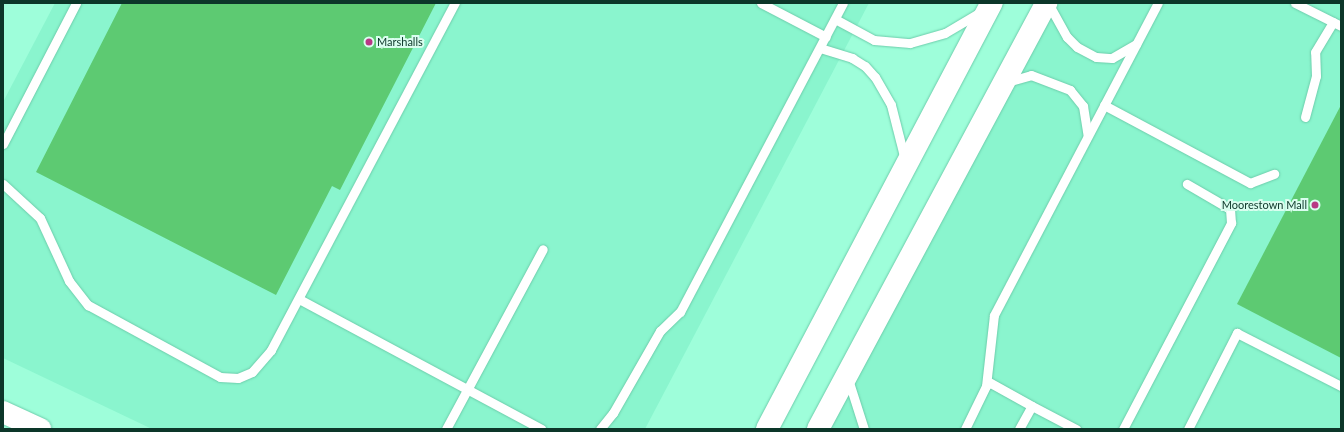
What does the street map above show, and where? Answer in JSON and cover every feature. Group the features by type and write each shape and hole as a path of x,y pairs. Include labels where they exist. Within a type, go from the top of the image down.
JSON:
{"main road":[{"path":"818,429 1047,3"},
{"path":"768,429 991,5"},
{"path":"3,412 40,429"}],"lane":[{"path":"3,144 76,3"},
{"path":"3,184 10,187 40,218 68,281 88,305 220,377 238,378 252,372 272,350 455,3"},
{"path":"761,3 826,37"},
{"path":"600,429 613,413 660,330 680,312 844,3"},
{"path":"1047,3 1067,37 1077,47 1096,57 1112,58 1136,44"},
{"path":"964,429 987,381 994,315 1158,3"},
{"path":"1295,3 1337,24 1315,52 1316,76 1305,116"},
{"path":"835,20 874,40 910,43 945,33 991,5"},
{"path":"820,48 852,58 865,66 875,76 884,89 896,119 906,166"},
{"path":"1005,82 1031,75 1070,90 1083,106 1088,136"},
{"path":"1104,105 1250,183 1274,174"},
{"path":"1123,429 1231,223 1230,209 1187,184"},
{"path":"446,429 543,249"},
{"path":"299,299 468,388 541,429"},
{"path":"1188,429 1238,333 1341,386"},
{"path":"847,376 864,429"},
{"path":"987,381 1076,429"},
{"path":"1019,429 1032,406"}],"shaded area":[{"path":"55,3 869,3 645,429 152,429 3,358 3,102"},
{"name":"Moorestown Mall","path":"1047,3 1341,3 1341,429 818,429"}],"building":[{"path":"122,3 436,3 340,190 332,186 276,295 36,172"},
{"name":"Moorestown Mall","path":"1341,105 1341,358 1237,304"}],"place":[{"name":"Marshalls","path":"369,42"},
{"name":"Moorestown Mall","path":"1315,205"}]}
